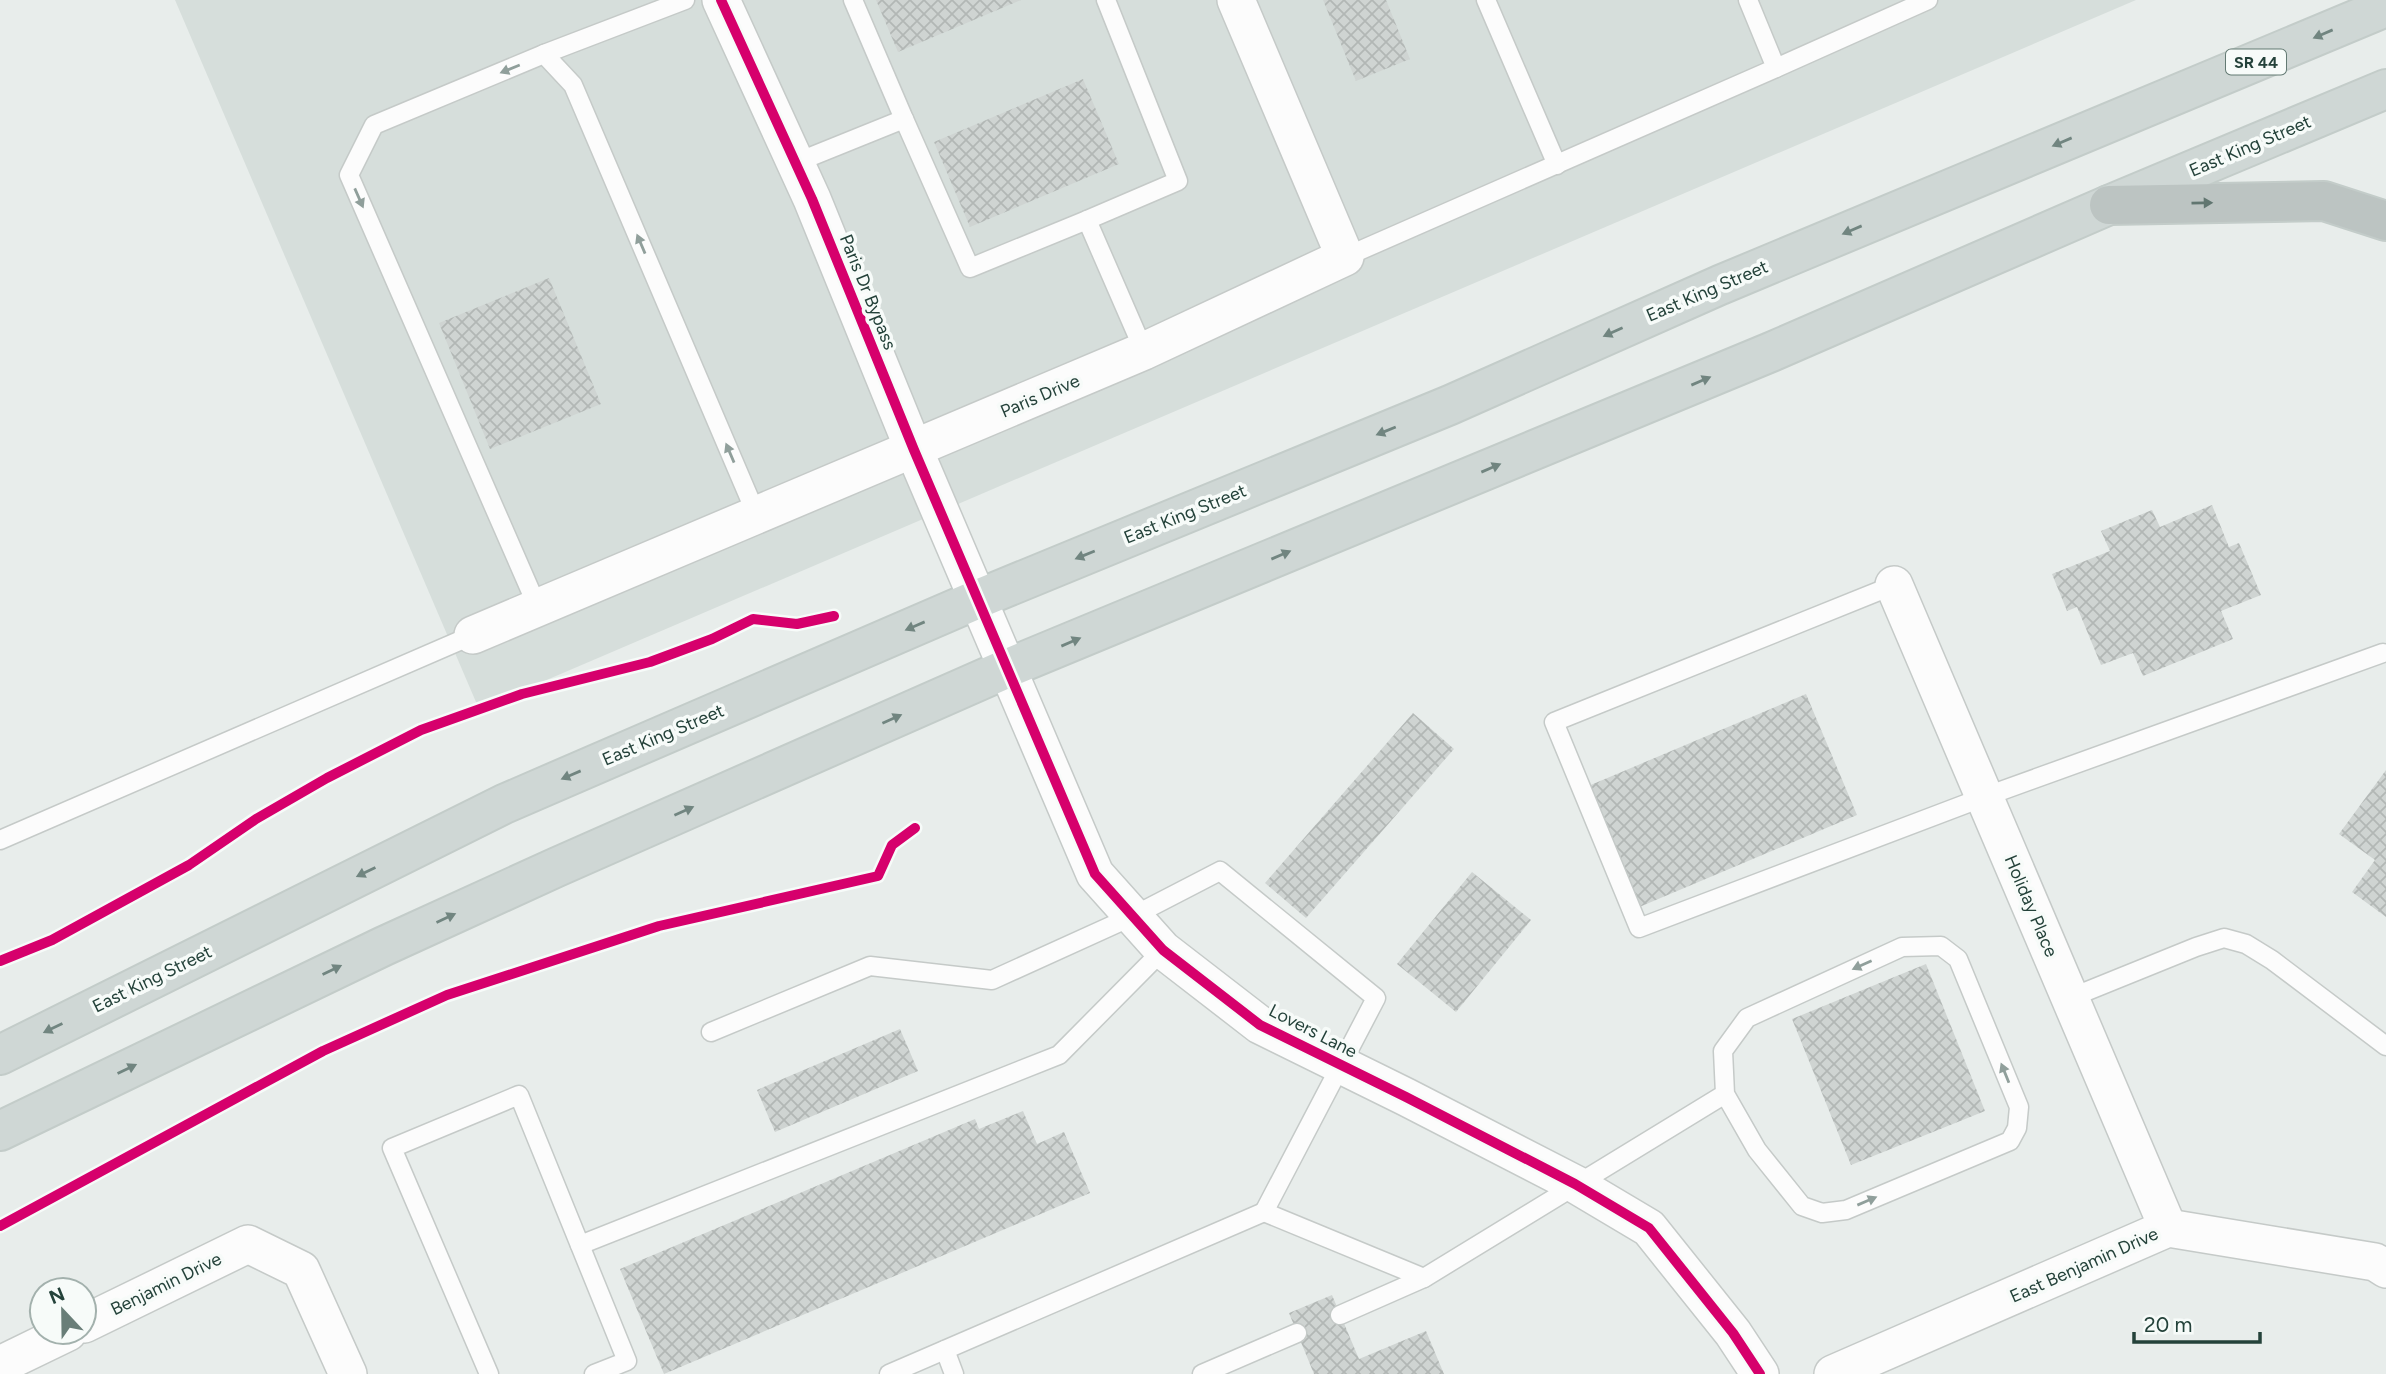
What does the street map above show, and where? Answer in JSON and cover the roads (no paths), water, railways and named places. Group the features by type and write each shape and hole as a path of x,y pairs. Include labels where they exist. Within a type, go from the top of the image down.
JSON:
{"highway":[{"path":"2109,205 2324,201 2386,221"}],"main road":[{"name":"East King Street","path":"0,1055 504,804 978,599 1450,405 1720,285 2386,7"},
{"name":"East King Street","path":"0,1131 384,946 1007,668 1758,357 2386,89"}],"street":[{"name":"Paris Dr Bypass","path":"721,0 795,163 978,599"},
{"path":"1236,0 1345,257"},
{"name":"Paris Drive","path":"473,635 1144,351 1345,257"},
{"name":"Holiday Place","path":"1894,585 2168,1228"},
{"name":"Lovers Lane","path":"978,599 1096,874 1163,950 1260,1025 1575,1184 1649,1228 1733,1333 1760,1374"},
{"name":"East Benjamin Drive","path":"1833,1374 2168,1228 2375,1262 2386,1269"},
{"name":"Benjamin Drive","path":"98,1317 248,1244 302,1270 348,1374"},
{"path":"0,1365 39,1346"}],"lane":[{"path":"538,608 349,175 373,125 544,54 685,0"},
{"path":"853,0 970,268 1178,181 1106,0"},
{"path":"1486,0 1557,165"},
{"path":"1748,0 1776,68"},
{"path":"1345,257 1776,68 1894,7 1928,0"},
{"path":"544,54 573,85 757,516"},
{"path":"795,163 904,119"},
{"path":"1087,220 1144,351"},
{"path":"1894,585 1554,722 1639,928 1984,797 2383,653"},
{"path":"0,840 473,635"},
{"path":"711,1032 870,966 992,980 1133,916 1220,871 1376,998 1264,1212 896,1373"},
{"path":"2070,998 2224,938 2246,944 2272,960 2386,1046"},
{"path":"1902,947 1941,947 1958,959 2019,1107 2017,1128 2010,1141 1846,1210 1822,1213 1802,1206 1758,1150 1725,1094 1723,1051 1747,1018 1902,947"},
{"path":"580,1245 1059,1055 1163,950"},
{"path":"1340,1315 1424,1278 1725,1094"},
{"path":"489,1374 392,1148 519,1095 627,1361 594,1374"},
{"path":"1264,1212 1424,1278"},
{"path":"1202,1374 1297,1333"},
{"path":"944,1350 954,1374"}]}
